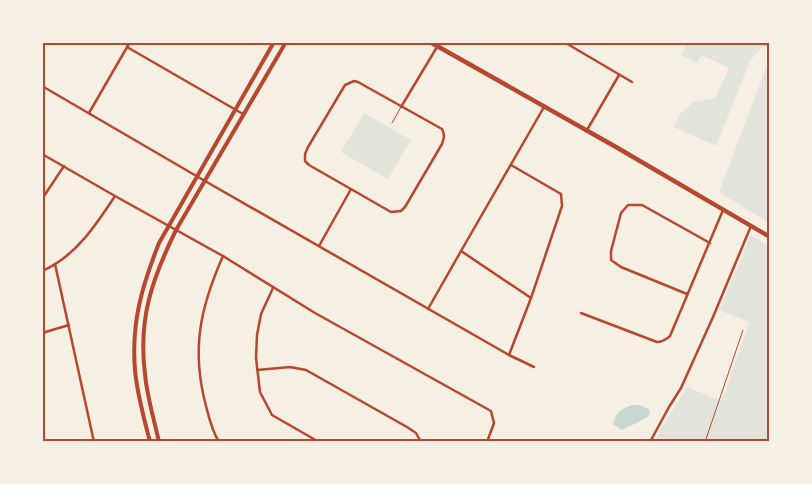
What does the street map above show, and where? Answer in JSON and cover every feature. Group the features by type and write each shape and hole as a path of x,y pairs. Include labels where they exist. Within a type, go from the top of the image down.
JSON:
{"highway":[{"path":"430,42 770,237"}],"main road":[{"path":"159,442 143,360 143,331 152,285 161,260 176,230 286,42"},
{"path":"150,442 137,386 134,341 139,305 146,277 159,243 274,43"}],"street":[{"path":"89,113 130,42"},
{"path":"564,42 632,82"},
{"path":"401,107 437,46"},
{"path":"127,47 244,115"},
{"path":"586,131 619,75"},
{"path":"350,82 358,82 442,129 444,137 442,144 401,211 391,212 351,189 309,164 305,158 308,147 345,85 350,82"},
{"path":"42,86 428,309 534,368"},
{"path":"428,309 544,107"},
{"path":"42,154 223,256 315,313 491,411 494,423 487,442"},
{"path":"509,355 531,298 562,206 561,194 511,165"},
{"path":"42,199 64,166"},
{"path":"319,246 351,189"},
{"path":"42,271 50,268 70,254 91,231 115,196"},
{"path":"687,294 620,267 611,260 611,251 621,213 628,205 642,205 710,243"},
{"path":"581,313 662,342 670,336 723,210"},
{"path":"650,442 681,388 713,317 750,226"},
{"path":"460,251 531,298"},
{"path":"219,442 202,392 198,340 204,307 223,256"},
{"path":"55,264 94,442"},
{"path":"273,288 260,314 257,335 256,358 260,392 272,415 319,442"},
{"path":"42,333 69,325"},
{"path":"257,370 290,367 306,370 407,427 416,433 421,442"}],"lane":[{"path":"392,124 401,107"},
{"path":"705,442 743,330"}],"shaded area":[{"path":"681,43 769,43 769,47 762,47 750,61 716,146 674,127 680,114 694,102 715,98 729,68 702,55 696,63 681,55 686,46"},
{"path":"767,65 770,66 769,223 719,192"},
{"path":"364,113 411,140 388,179 341,152"},
{"path":"751,235 769,246 769,441 655,442 659,432 687,387 722,401 749,322 719,310"},
{"path":"632,405 640,405 650,410 649,416 622,430 613,424 614,420 620,412"}]}
